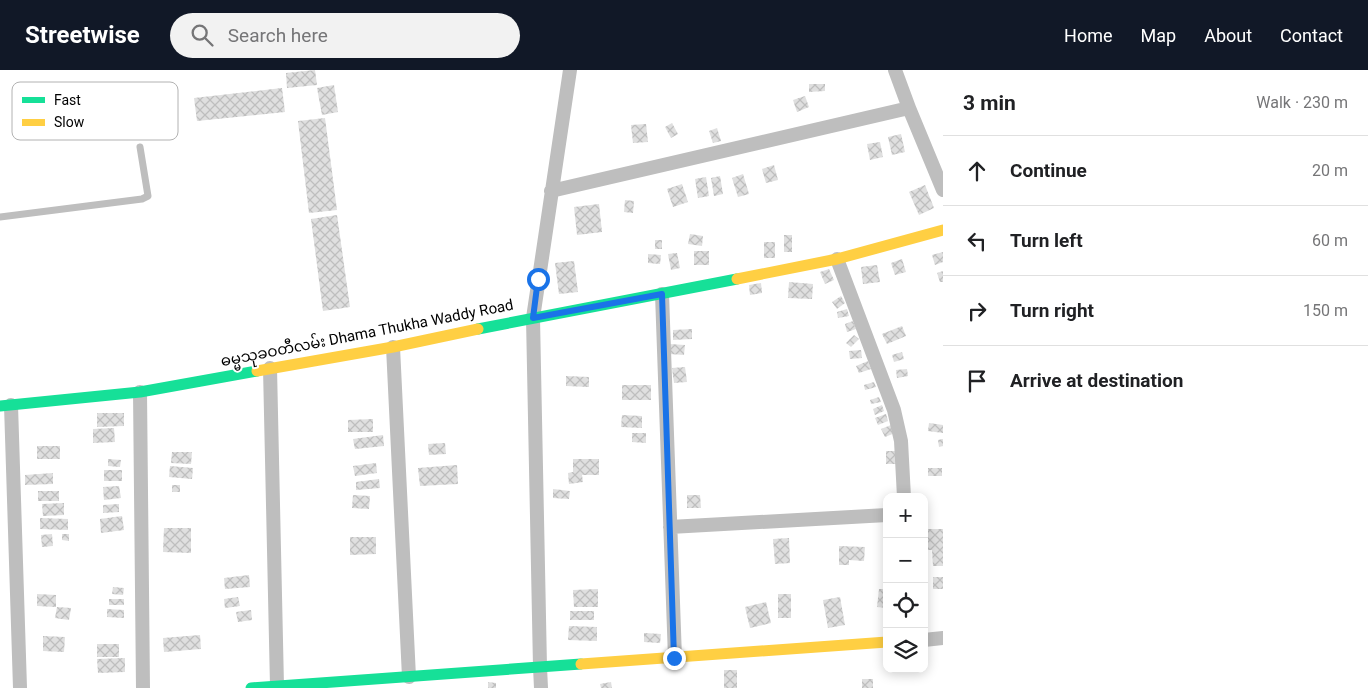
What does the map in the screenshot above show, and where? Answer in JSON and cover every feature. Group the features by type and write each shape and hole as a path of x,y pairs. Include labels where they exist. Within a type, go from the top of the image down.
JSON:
{"street":[{"path":"541,688 533,318 570,70"},
{"path":"895,70 943,190"},
{"path":"551,191 909,108"},
{"name":"ဓမ္မသုခဝတီလမ်း Dhama Thukha Waddy Road","path":"6,405 140,392 393,347 836,259 943,230"},
{"path":"836,259 894,410 901,441 904,493"},
{"path":"662,294 674,658"},
{"path":"393,347 409,677"},
{"path":"270,368 277,686"},
{"path":"140,392 143,688"},
{"path":"6,405 20,688"},
{"path":"670,526 883,515"},
{"path":"928,640 943,638"},
{"path":"251,688 883,642"}],"lane":[{"path":"0,217 142,200 148,196 140,147"}],"building":[{"path":"315,70 317,85 287,88 286,73"},
{"path":"809,84 825,84 825,91 809,92"},
{"path":"334,85 338,112 322,115 317,88"},
{"path":"282,88 285,112 197,121 194,98"},
{"path":"805,96 809,107 797,112 793,100"},
{"path":"325,118 337,210 309,213 298,121"},
{"path":"672,123 678,134 671,138 665,127"},
{"path":"646,124 648,142 633,143 631,125"},
{"path":"717,128 721,141 713,143 709,131"},
{"path":"901,134 905,152 892,155 888,137"},
{"path":"880,142 883,157 870,160 867,144"},
{"path":"774,165 778,180 766,183 762,169"},
{"path":"743,174 749,194 738,197 732,178"},
{"path":"720,176 723,194 714,196 711,178"},
{"path":"706,177 709,196 698,198 695,179"},
{"path":"682,184 688,202 673,207 667,189"},
{"path":"925,185 934,208 919,215 909,192"},
{"path":"625,200 634,201 633,213 624,212"},
{"path":"599,204 602,232 577,235 574,207"},
{"path":"337,215 350,307 323,311 311,219"},
{"path":"690,234 703,236 702,246 688,244"},
{"path":"784,235 792,235 792,252 784,252"},
{"path":"655,240 662,240 662,249 655,249"},
{"path":"764,242 775,242 775,258 764,258"},
{"path":"694,251 709,251 709,265 694,265"},
{"path":"943,252 943,262 935,265 932,255"},
{"path":"677,253 680,268 671,270 668,254"},
{"path":"648,254 661,255 660,264 648,263"},
{"path":"902,259 906,272 895,275 891,263"},
{"path":"574,261 578,292 559,294 555,263"},
{"path":"877,265 880,282 863,284 861,267"},
{"path":"829,269 834,280 825,284 820,272"},
{"path":"943,271 943,282 940,282 937,273"},
{"path":"789,282 813,284 812,299 788,298"},
{"path":"761,283 762,293 750,295 749,285"},
{"path":"841,296 845,303 837,309 832,302"},
{"path":"847,309 849,316 838,318 837,312"},
{"path":"853,321 856,329 847,332 845,324"},
{"path":"902,326 906,336 887,344 882,334"},
{"path":"692,329 692,339 673,340 673,330"},
{"path":"854,335 859,339 851,347 846,343"},
{"path":"669,344 685,345 684,355 669,354"},
{"path":"861,350 862,358 850,359 849,351"},
{"path":"902,352 904,359 894,362 892,355"},
{"path":"868,361 871,369 859,373 856,366"},
{"path":"685,367 687,382 674,383 672,368"},
{"path":"907,369 908,376 897,378 896,370"},
{"path":"566,376 589,377 589,387 566,386"},
{"path":"874,382 876,387 865,390 864,385"},
{"path":"622,385 651,385 651,400 622,400"},
{"path":"879,397 881,402 871,404 870,400"},
{"path":"882,405 884,411 875,415 873,409"},
{"path":"97,413 124,413 124,426 97,427"},
{"path":"886,414 888,421 878,425 875,418"},
{"path":"622,415 642,416 642,428 621,427"},
{"path":"373,419 373,432 348,432 348,420"},
{"path":"929,423 943,425 943,433 928,431"},
{"path":"891,425 895,433 885,437 881,429"},
{"path":"114,428 115,442 93,443 93,429"},
{"path":"632,433 646,433 646,443 632,442"},
{"path":"383,435 384,446 355,449 353,439"},
{"path":"943,439 943,446 939,447 938,440"},
{"path":"445,443 446,454 429,455 428,444"},
{"path":"37,446 60,446 60,459 37,459"},
{"path":"886,451 898,451 898,464 886,464"},
{"path":"172,452 192,452 191,464 171,463"},
{"path":"108,459 121,460 120,467 108,466"},
{"path":"573,459 599,459 599,475 582,475 583,482 569,484 568,473 573,472"},
{"path":"376,463 377,473 355,476 353,466"},
{"path":"457,465 458,484 420,486 418,468"},
{"path":"170,466 193,468 192,479 169,477"},
{"path":"928,468 942,468 942,476 928,476"},
{"path":"104,470 122,470 122,481 104,481"},
{"path":"53,473 53,484 25,485 25,475"},
{"path":"379,479 380,488 356,490 356,482"},
{"path":"172,485 180,485 180,492 172,492"},
{"path":"119,486 121,498 104,500 103,487"},
{"path":"553,489 570,491 569,499 553,498"},
{"path":"38,491 59,491 59,501 38,501"},
{"path":"353,495 370,496 369,509 352,508"},
{"path":"687,495 700,495 701,508 687,508"},
{"path":"64,503 64,515 43,516 42,504"},
{"path":"119,504 119,512 103,513 103,505"},
{"path":"122,516 124,530 101,533 100,519"},
{"path":"40,518 68,519 68,530 40,529"},
{"path":"164,528 191,528 191,553 163,552"},
{"path":"928,529 943,529 943,566 933,566 932,550 928,550"},
{"path":"52,534 53,546 42,547 41,535"},
{"path":"62,534 69,534 69,541 62,540"},
{"path":"350,537 376,537 376,554 350,555"},
{"path":"789,538 790,563 775,564 773,539"},
{"path":"839,546 865,547 864,561 849,560 849,565 839,565"},
{"path":"249,575 250,587 225,589 224,578"},
{"path":"933,577 943,577 943,589 933,589"},
{"path":"113,587 124,588 123,595 112,594"},
{"path":"598,589 598,607 574,607 573,590"},
{"path":"879,589 883,589 883,608 877,607"},
{"path":"37,594 56,595 56,607 37,606"},
{"path":"778,594 791,594 791,618 778,618"},
{"path":"238,597 240,606 225,608 224,599"},
{"path":"840,597 845,625 828,628 823,600"},
{"path":"109,599 124,599 124,605 109,605"},
{"path":"766,602 771,623 750,628 745,607"},
{"path":"57,607 71,608 69,620 55,618"},
{"path":"107,609 124,610 124,618 107,617"},
{"path":"251,610 252,620 238,622 236,612"},
{"path":"570,611 594,611 594,620 570,620"},
{"path":"569,626 597,627 597,641 568,640"},
{"path":"644,633 661,634 660,643 644,642"},
{"path":"200,635 201,649 164,652 163,638"},
{"path":"43,636 65,637 64,652 43,651"},
{"path":"97,644 119,644 119,657 97,657"},
{"path":"125,658 125,672 98,673 97,659"},
{"path":"724,670 737,670 737,688 724,688"},
{"path":"862,679 873,679 873,688 862,688"},
{"path":"488,682 496,683 496,688 488,688"},
{"path":"611,682 612,688 601,688 600,684"}],"traffic: fast":[{"path":"478,329 737,279"},
{"path":"0,406 140,392 257,371"},
{"path":"251,688 581,664"}],"traffic: slow":[{"path":"737,279 837,259 943,230"},
{"path":"257,371 393,347 478,329"},
{"path":"581,664 883,642"}],"route":[{"path":"538,279 533,318 662,294 674,658"}]}
